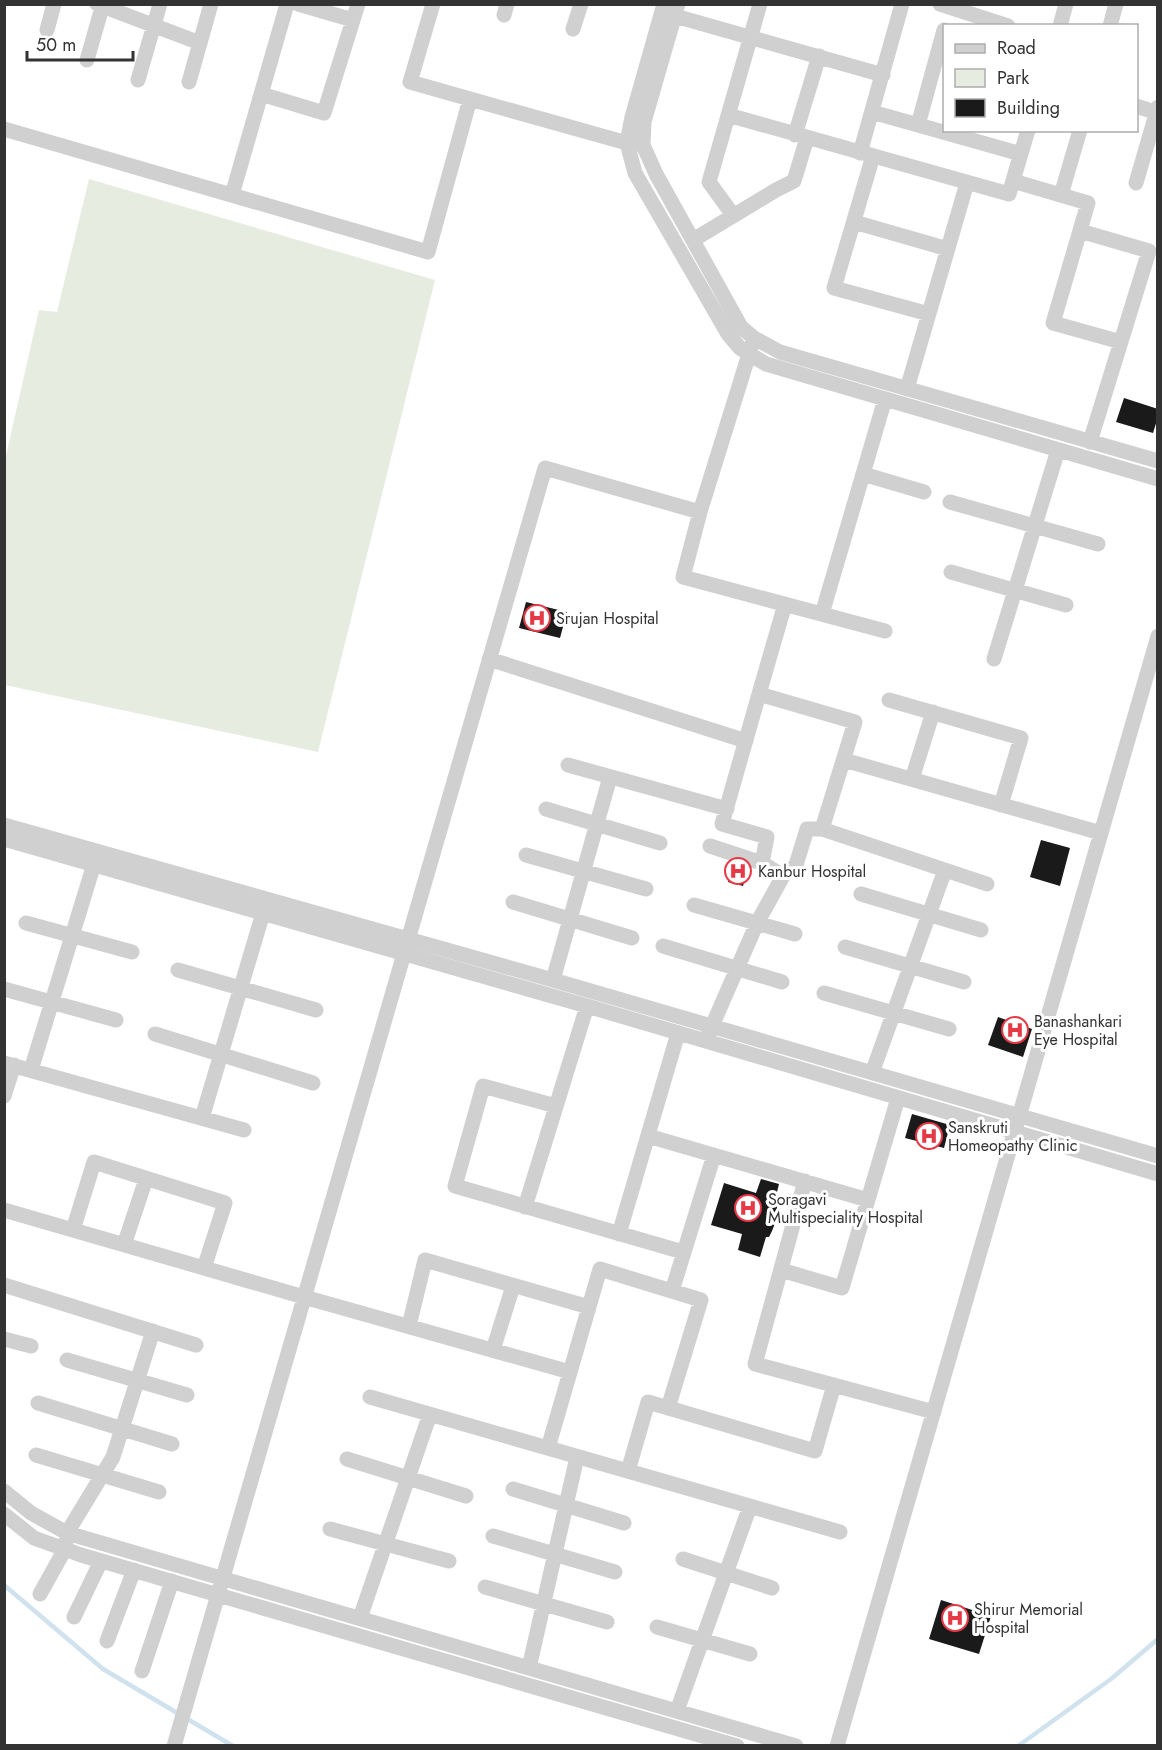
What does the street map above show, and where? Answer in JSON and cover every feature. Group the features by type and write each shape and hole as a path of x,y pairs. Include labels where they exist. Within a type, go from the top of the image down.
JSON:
{"street":[{"path":"47,30 54,4"},
{"path":"138,80 160,4"},
{"path":"189,82 212,4"},
{"path":"231,195 287,4"},
{"path":"298,4 353,20"},
{"path":"261,94 324,113 358,4"},
{"path":"433,4 410,82 627,143 643,145"},
{"path":"573,30 581,4"},
{"path":"664,4 632,117 627,143 635,173 728,334 740,348 766,364 1158,479"},
{"path":"734,215 709,182 760,4"},
{"path":"902,4 872,112 854,222 834,288 929,314"},
{"path":"1061,24 1066,4"},
{"path":"1111,24 1116,4"},
{"path":"87,60 101,5 200,44"},
{"path":"946,24 947,6 1002,24"},
{"path":"883,75 750,37 676,10 644,122 643,145 656,174 741,327 754,338 780,352 1158,461"},
{"path":"918,125 943,37"},
{"path":"693,240 794,181 801,136 819,56"},
{"path":"4,129 428,252 470,99"},
{"path":"1136,183 1157,111 1138,106"},
{"path":"872,112 1021,154"},
{"path":"728,115 1009,194 1027,132"},
{"path":"1061,195 1079,132"},
{"path":"1013,181 1088,203 1053,323 1121,342"},
{"path":"907,389 967,183"},
{"path":"854,222 948,249"},
{"path":"1080,231 1149,251 1090,442"},
{"path":"754,338 700,513 683,577 885,631"},
{"path":"822,614 885,399"},
{"path":"994,659 1058,450"},
{"path":"176,1738 545,468 700,513"},
{"path":"863,474 924,492"},
{"path":"950,502 1098,544"},
{"path":"951,572 1066,604"},
{"path":"762,863 767,837 722,824 784,604"},
{"path":"837,1746 1158,636"},
{"path":"489,659 746,741"},
{"path":"759,694 855,722 822,829"},
{"path":"889,700 1021,738 1000,804"},
{"path":"912,779 933,712"},
{"path":"844,760 1101,833"},
{"path":"568,765 727,809"},
{"path":"553,980 610,777"},
{"path":"546,809 660,843"},
{"path":"4,825 406,946 587,1006 1158,1174"},
{"path":"706,1041 757,923 783,876 796,865 807,829 822,829 987,884"},
{"path":"4,839 263,913 553,980 1158,1156"},
{"path":"710,846 762,863 783,876"},
{"path":"526,855 646,889"},
{"path":"31,1070 94,864"},
{"path":"872,1073 945,870"},
{"path":"861,894 981,930"},
{"path":"513,902 632,938"},
{"path":"694,905 795,934"},
{"path":"202,1118 263,913"},
{"path":"26,922 132,952"},
{"path":"663,946 782,982"},
{"path":"845,947 964,982"},
{"path":"178,970 316,1010"},
{"path":"4,989 116,1020"},
{"path":"824,993 950,1029"},
{"path":"525,1207 587,1006"},
{"path":"619,1234 678,1033"},
{"path":"155,1034 313,1083"},
{"path":"4,1096 9,1064 244,1130"},
{"path":"555,1106 483,1086 455,1186 683,1252"},
{"path":"781,1270 842,1288 898,1098"},
{"path":"648,1136 868,1200"},
{"path":"672,1291 714,1155"},
{"path":"74,1230 94,1162 225,1203 204,1268"},
{"path":"124,1245 146,1179"},
{"path":"805,1181 755,1364 934,1412"},
{"path":"4,1210 570,1372"},
{"path":"409,1326 425,1260 589,1308"},
{"path":"548,1448 600,1269 701,1300 668,1408"},
{"path":"4,1286 196,1345"},
{"path":"493,1350 513,1286"},
{"path":"40,1593 65,1549 67,1533 113,1457 153,1331"},
{"path":"4,1339 31,1346"},
{"path":"67,1360 187,1395"},
{"path":"628,1471 648,1402 815,1451 834,1385"},
{"path":"370,1396 840,1532"},
{"path":"38,1403 172,1444"},
{"path":"360,1618 430,1414"},
{"path":"36,1455 159,1492"},
{"path":"529,1668 577,1457"},
{"path":"347,1459 466,1496"},
{"path":"513,1489 624,1523"},
{"path":"4,1491 31,1513 67,1533 796,1746"},
{"path":"677,1711 750,1506"},
{"path":"4,1514 34,1538 101,1561 737,1746"},
{"path":"330,1529 449,1562"},
{"path":"494,1536 615,1572"},
{"path":"683,1559 772,1588"},
{"path":"74,1617 101,1561"},
{"path":"107,1641 134,1570"},
{"path":"142,1671 171,1581"},
{"path":"485,1587 607,1622"},
{"path":"657,1627 750,1654"}],"green space":[{"path":"89,179 435,280 318,752 5,685 5,460 39,310 57,312"}],"building":[{"path":"1124,398 1158,409 1153,433 1116,422"},
{"path":"526,602 567,612 560,638 519,628"},
{"path":"1041,840 1070,848 1060,886 1030,877"},
{"path":"733,864 748,869 743,886 728,882"},
{"path":"998,1017 1032,1029 1023,1057 988,1045"},
{"path":"912,1114 950,1125 944,1148 905,1138"},
{"path":"761,1179 779,1184 774,1204 777,1205 777,1218 769,1237 766,1237 760,1257 738,1250 742,1234 711,1225 724,1183 756,1193"},
{"path":"941,1600 991,1616 979,1654 929,1639"}],"waterway":[{"path":"4,1585 103,1669 233,1746"},
{"path":"1018,1746 1111,1679 1158,1639"}],"place":[{"name":"Srujan Hospital","path":"537,618"},
{"name":"Kanbur Hospital","path":"738,871"},
{"name":"Banashankari Eye Hospital","path":"1015,1030"},
{"name":"Sanskruti Homeopathy Clinic","path":"929,1136"},
{"name":"Soragavi Multispeciality Hospital","path":"748,1208"},
{"name":"Shirur Memorial Hospital","path":"955,1618"}]}
